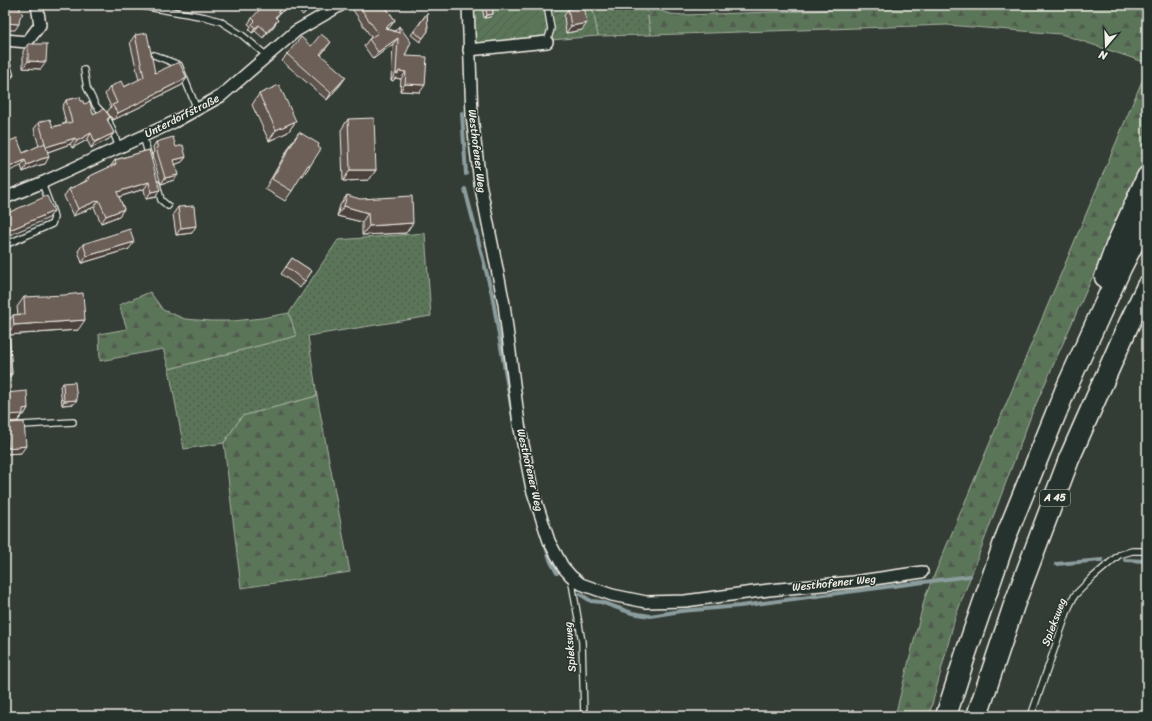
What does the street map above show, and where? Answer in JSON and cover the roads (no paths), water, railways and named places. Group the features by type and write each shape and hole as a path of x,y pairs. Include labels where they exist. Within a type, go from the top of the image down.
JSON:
{"highway":[{"path":"1065,391 1116,246 1147,177"},
{"name":"A 45","path":"946,716 1007,534 1065,391 1121,268 1147,217"},
{"name":"A 45","path":"977,716 1014,605 1069,459 1147,286"}],"street":[{"path":"5,40 27,42 40,25 38,5"},
{"name":"Unterdorfstraße","path":"5,198 42,183 174,122 221,96 296,31 341,5"},
{"name":"Westhofener Weg","path":"468,5 472,116 479,176 504,304 519,424 532,489 549,541 563,567 581,584 612,595 646,602 684,601 769,590 853,582 922,572"},
{"path":"469,50 547,42"}],"lane":[{"path":"136,5 205,16 220,21 242,35 267,56"},
{"path":"547,5 551,29 547,42"},
{"path":"673,5 700,5"},
{"path":"154,55 179,65 197,109"},
{"path":"84,70 87,88 96,106 108,119 119,147"},
{"path":"143,136 151,164"},
{"path":"155,178 161,200 168,206"},
{"path":"5,245 52,224 54,212 42,183"},
{"path":"5,426 74,422"},
{"name":"Spieksweg","path":"1031,716 1069,607 1076,594 1092,578 1120,555 1132,551 1147,551"},
{"name":"Spieksweg","path":"571,576 582,642 584,716"}],"waterway":[{"path":"462,113 466,174"},
{"path":"465,189 492,294 515,429"},
{"path":"545,544 551,562 557,573"},
{"path":"1056,564 1102,560"},
{"path":"1125,560 1147,561"},
{"path":"580,594 591,601 601,602 632,613 650,616 681,611 740,606 970,576"}]}
